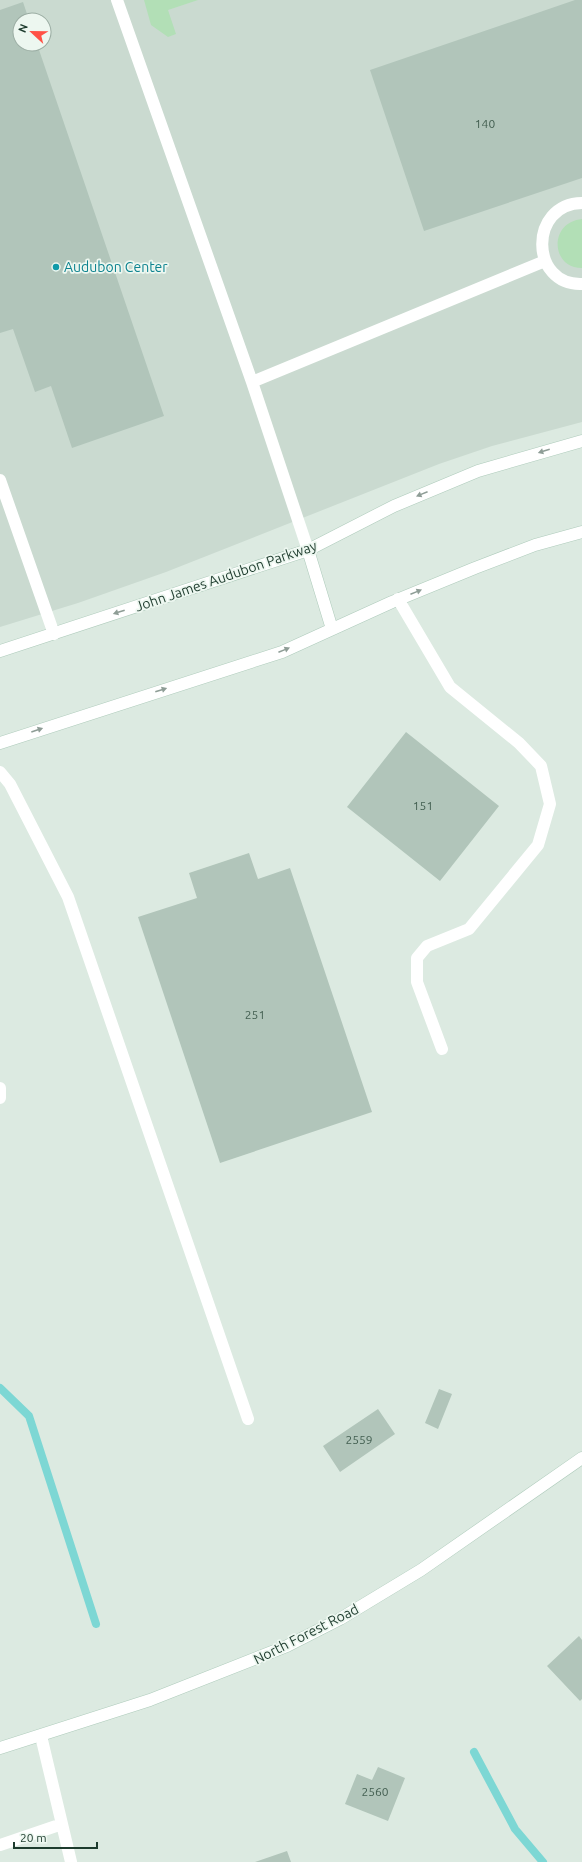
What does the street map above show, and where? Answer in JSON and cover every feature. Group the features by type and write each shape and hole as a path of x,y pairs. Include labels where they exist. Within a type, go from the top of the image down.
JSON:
{"main road":[{"path":"117,0 252,382 308,550 332,629"},
{"path":"582,203 570,204 562,208 549,220 542,235 542,252 545,261 555,274 570,283 582,284"},
{"path":"252,382 545,261"},
{"name":"John James Audubon Parkway","path":"0,651 308,550 394,506 478,471 582,441"},
{"path":"0,480 54,634"},
{"path":"0,743 282,652 398,600 535,546 582,532"},
{"path":"398,600 450,687 519,743 541,766 550,804 538,845 469,929 427,946 417,958 417,982 442,1049"},
{"path":"0,772 10,784 68,898 248,1419"},
{"path":"0,1088 0,1098"},
{"name":"North Forest Road","path":"0,1748 41,1736 142,1702 206,1679 287,1646 340,1619 421,1570 582,1458"},
{"path":"41,1736 71,1862"},
{"path":"0,1845 62,1824"}],"shaded area":[{"path":"0,0 582,0 582,422 492,446 439,464 166,572 78,603 0,627"}],"green space":[{"path":"144,0 198,0 168,10 176,34 168,37 151,25"},
{"path":"582,219 582,268 571,266 564,261 559,253 558,245 559,236 564,228 571,222"}],"building":[{"path":"575,0 582,0 582,178 424,231 370,70"},
{"name":"Audubon Center","path":"23,2 26,12 12,12 12,52 40,52 164,416 72,448 51,386 35,392 13,329 0,333 0,10"},
{"path":"406,732 499,806 440,881 347,807"},
{"path":"249,853 258,879 290,868 372,1112 220,1163 138,917 197,898 189,873"},
{"path":"439,1389 452,1394 438,1429 425,1423"},
{"path":"378,1409 395,1434 340,1472 323,1446"},
{"path":"579,1636 582,1640 582,1699 580,1701 547,1666"},
{"path":"378,1767 405,1778 388,1821 345,1804 357,1774 372,1780"},
{"path":"287,1851 291,1862 255,1862"}],"waterway":[{"path":"0,1388 29,1416 96,1624"},
{"path":"474,1752 515,1829 543,1862"}],"place":[{"name":"Audubon Center","path":"56,267"}]}
